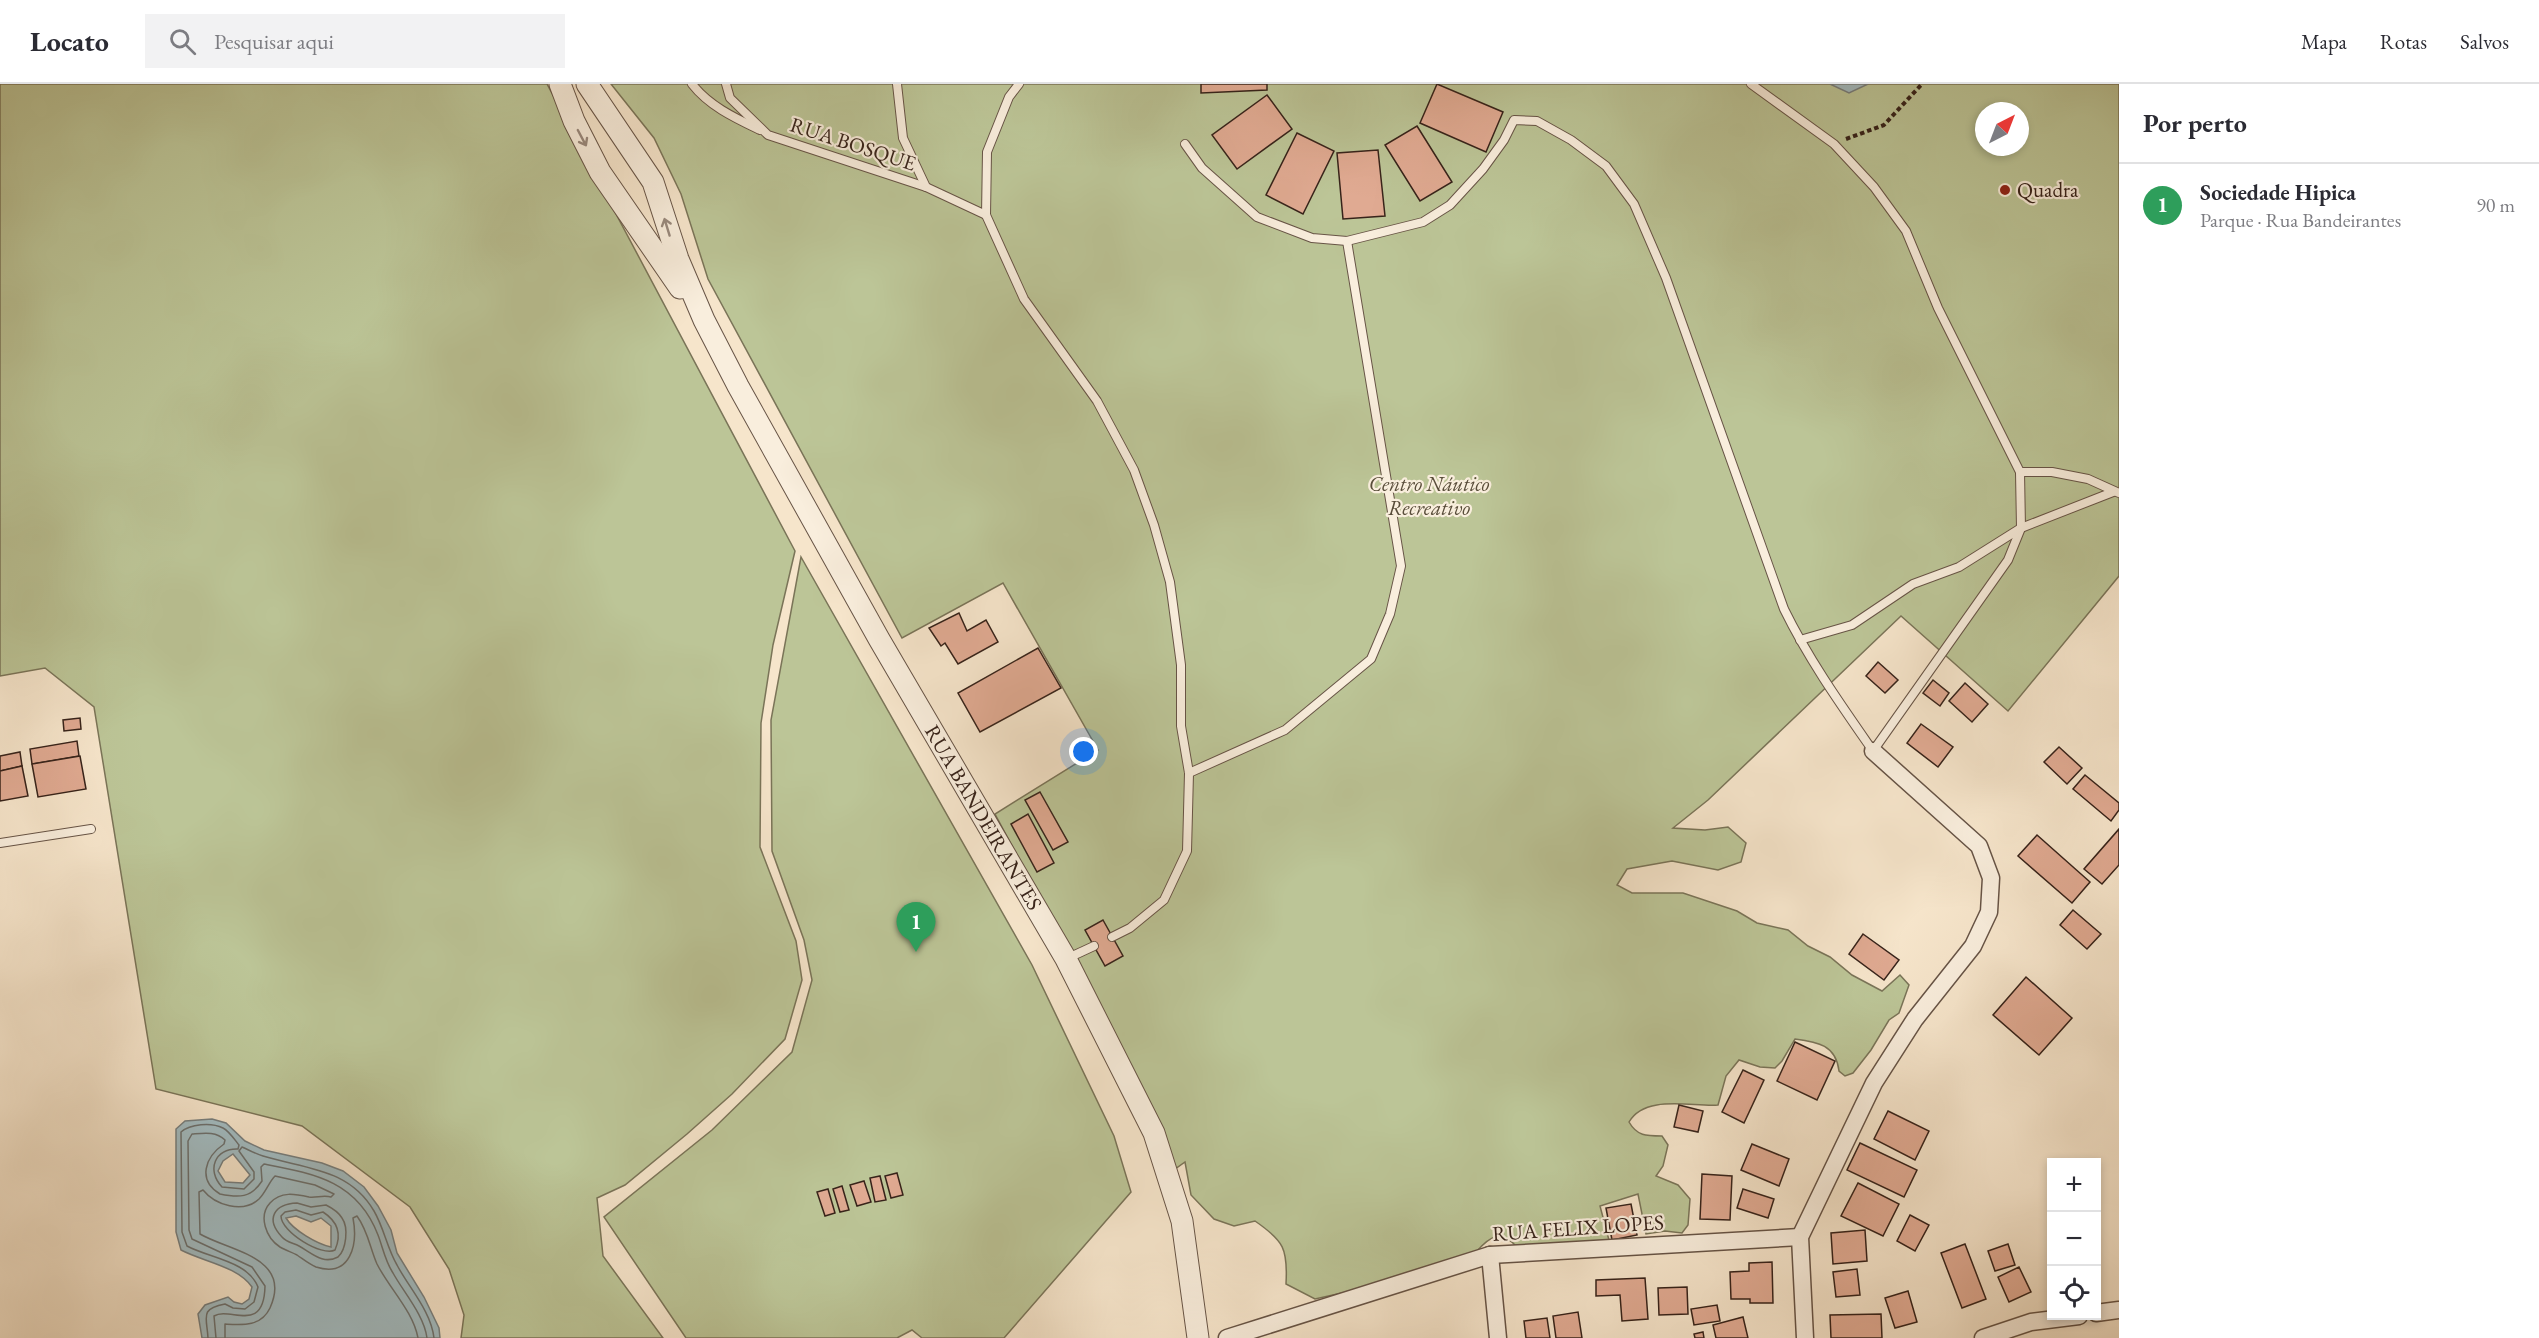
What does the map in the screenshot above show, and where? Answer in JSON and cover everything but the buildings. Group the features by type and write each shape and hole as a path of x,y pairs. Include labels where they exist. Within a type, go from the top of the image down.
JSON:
{"street":[{"name":"RUA BANDEIRANTES","path":"560,84 574,121 600,172 704,320"},
{"name":"RUA BANDEIRANTES","path":"587,84 653,182 678,259 704,320 879,639 1066,959 1155,1133 1182,1221 1198,1338"},
{"path":"1805,1338 1800,1238 1830,1179 1846,1137 1874,1083 1915,1019 1973,946 1989,912 1991,878 1979,846 1873,751"},
{"name":"RUA FELIX LOPES","path":"1227,1338 1490,1255 1800,1238"},
{"path":"1490,1255 1498,1338"},
{"path":"2101,1312 2119,1310"},
{"path":"1983,1338 2031,1322 2047,1320"}],"lane":[{"name":"RUA BOSQUE","path":"692,84 702,97 724,112 768,135 926,187 986,214"},
{"name":"RUA BOSQUE","path":"726,84 730,98 768,135"},
{"path":"897,84 903,138 926,187"},
{"path":"1019,84 1009,97 987,152 986,214 1024,299 1097,401 1134,470 1154,525 1170,582 1181,665 1181,726 1189,772 1187,851 1164,900 1130,928 1112,937"},
{"path":"1185,144 1202,168 1257,217 1312,238 1347,241 1423,222 1450,205 1483,169 1504,141 1514,120 1536,121 1571,140 1606,166 1634,204 1666,278 1784,609 1828,687 1873,751 2008,560 2021,528 2020,472 1938,308 1906,231 1874,187 1834,144 1751,84"},
{"path":"1189,772 1285,730 1371,659 1390,614 1401,566 1347,241"},
{"path":"2020,472 2059,473 2088,479 2116,493"},
{"path":"1800,640 1852,625 1913,584 1959,567 2021,528 2116,493"},
{"path":"0,843 91,829"},
{"path":"1066,959 1094,946"}],"path":[{"path":"1834,144 1884,125 1922,84"}],"green space":[{"path":"0,84 547,84 795,551 773,645 761,723 760,847 796,941 802,980 785,1039 732,1094 687,1134 625,1185 597,1198 603,1256 663,1338 461,1338 464,1315 449,1269 410,1207 302,1126 156,1089 94,707 45,668 0,676"},
{"name":"Centro Náutico Recreativo","path":"611,84 2119,84 2119,576 2008,711 1901,616 1708,800 1673,828 1705,830 1728,827 1746,843 1741,862 1718,870 1672,861 1627,869 1617,885 1632,893 1683,893 1737,911 1757,923 1788,930 1808,946 1830,957 1852,975 1882,991 1900,975 1909,985 1899,1013 1889,1020 1871,1050 1853,1073 1845,1076 1839,1071 1834,1055 1824,1046 1795,1039 1775,1068 1760,1067 1739,1060 1726,1076 1718,1105 1657,1105 1636,1113 1629,1122 1635,1130 1647,1135 1662,1136 1668,1145 1663,1166 1656,1176 1678,1185 1690,1199 1688,1225 1682,1233 1665,1231 1646,1234 1638,1194 1600,1206 1610,1244 1517,1247 1501,1236 1486,1242 1476,1252 1369,1287 1315,1299 1286,1284 1285,1254 1272,1234 1255,1221 1234,1226 1214,1219 1191,1195 1185,1162 1175,1169 1127,1062 995,814 1098,750 1003,583 902,638 708,279 681,194 654,138"},
{"path":"801,557 1032,965 1114,1136 1131,1192 1004,1338 922,1338 912,1330 897,1338 686,1338 604,1217 712,1130 792,1052 812,980 804,940 772,851 771,720"}],"water":[{"path":"1830,84 1868,84 1849,93"},
{"path":"212,1119 226,1123 245,1141 264,1150 322,1163 343,1171 364,1187 391,1230 397,1253 424,1297 439,1328 440,1338 202,1338 198,1314 205,1305 228,1297 242,1304 249,1299 252,1287 246,1280 229,1269 181,1250 176,1232 176,1129 185,1121","holes":["233,1154 250,1175 243,1183 225,1182 218,1171 223,1161","296,1216 311,1222 321,1218 331,1226 331,1247 306,1236 286,1218"]}],"place":[{"name":"Quadra","path":"2005,190"},
{"name":"Sociedade Hipica","path":"916,952"}]}
